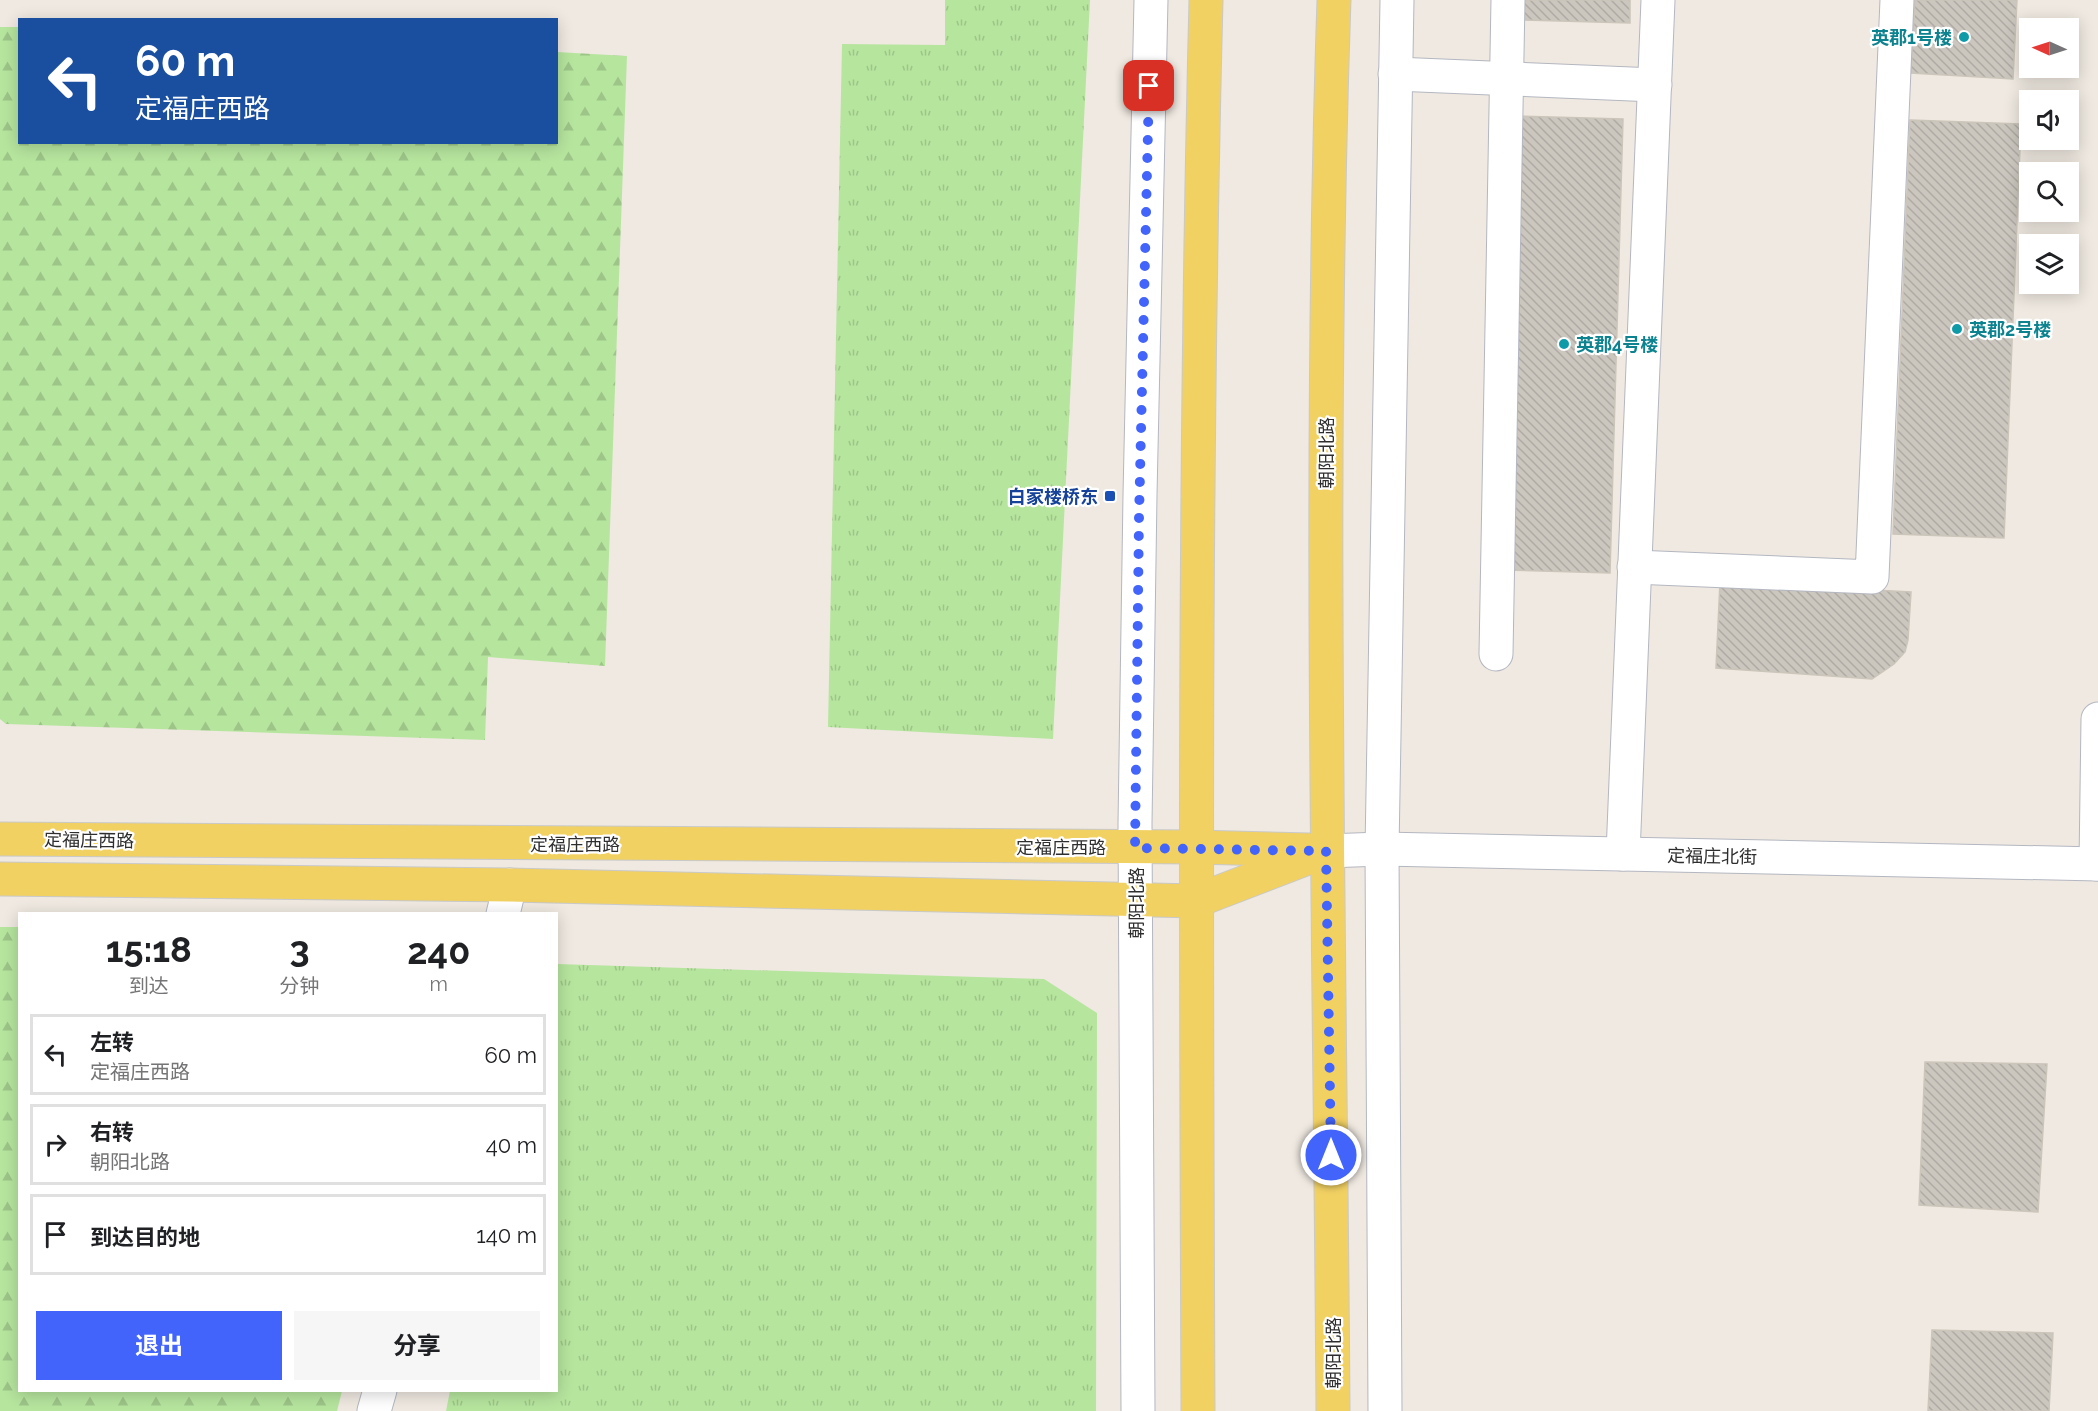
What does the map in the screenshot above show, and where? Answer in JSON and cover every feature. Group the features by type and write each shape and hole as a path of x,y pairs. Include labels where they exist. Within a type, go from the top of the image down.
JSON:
{"main road":[{"path":"1198,1411 1195,847 1206,0"},
{"name":"朝阳北路","path":"1333,1411 1326,851 1328,194 1334,0"},
{"name":"定福庄西路","path":"0,839 1195,847 1326,851"},
{"path":"0,879 506,899 1196,901 1326,851"}],"street":[{"name":"朝阳北路","path":"1138,1411 1135,848 1151,0"},
{"path":"1385,1411 1382,849 1397,0"},
{"path":"1496,654 1508,0"},
{"path":"1623,854 1658,0"},
{"path":"1634,567 1872,577 1897,0"},
{"path":"1395,74 1655,85"},
{"path":"2097,864 2098,719"},
{"name":"定福庄北街","path":"1326,851 1382,849 2097,864"},
{"path":"374,1411 379,1392"}],"green space":[{"path":"945,0 1090,0 1053,739 828,727 842,44 945,45"},
{"path":"0,27 18,27 18,144 558,144 558,52 627,56 605,666 488,657 485,740 6,724 0,719"},
{"path":"0,927 18,927 18,1392 342,1392 337,1411 0,1411"},
{"path":"558,964 1044,979 1097,1013 1096,1411 446,1411 450,1392 558,1392"}],"building":[{"path":"1522,0 1630,0 1630,23 1521,20"},
{"name":"英郡1号楼","path":"1915,0 2017,0 2013,79 1911,73"},
{"name":"英郡4号楼","path":"1517,116 1623,119 1610,573 1504,570"},
{"name":"英郡2号楼","path":"1910,120 2019,124 2020,150 2004,538 1893,534"},
{"path":"1720,582 1911,592 1905,652 1894,664 1872,679 1716,668"},
{"path":"1925,1062 2047,1064 2038,1212 1919,1205"},
{"path":"1932,1330 2053,1333 2049,1411 1928,1411"}],"place":[{"name":"英郡1号楼","path":"1964,37"},
{"name":"英郡2号楼","path":"1957,329"},
{"name":"英郡4号楼","path":"1564,344"},
{"name":"白家楼桥东","path":"1110,496"}],"route":[{"path":"1149,86 1139,518 1135,848 1195,847 1326,851 1331,1155"}]}
